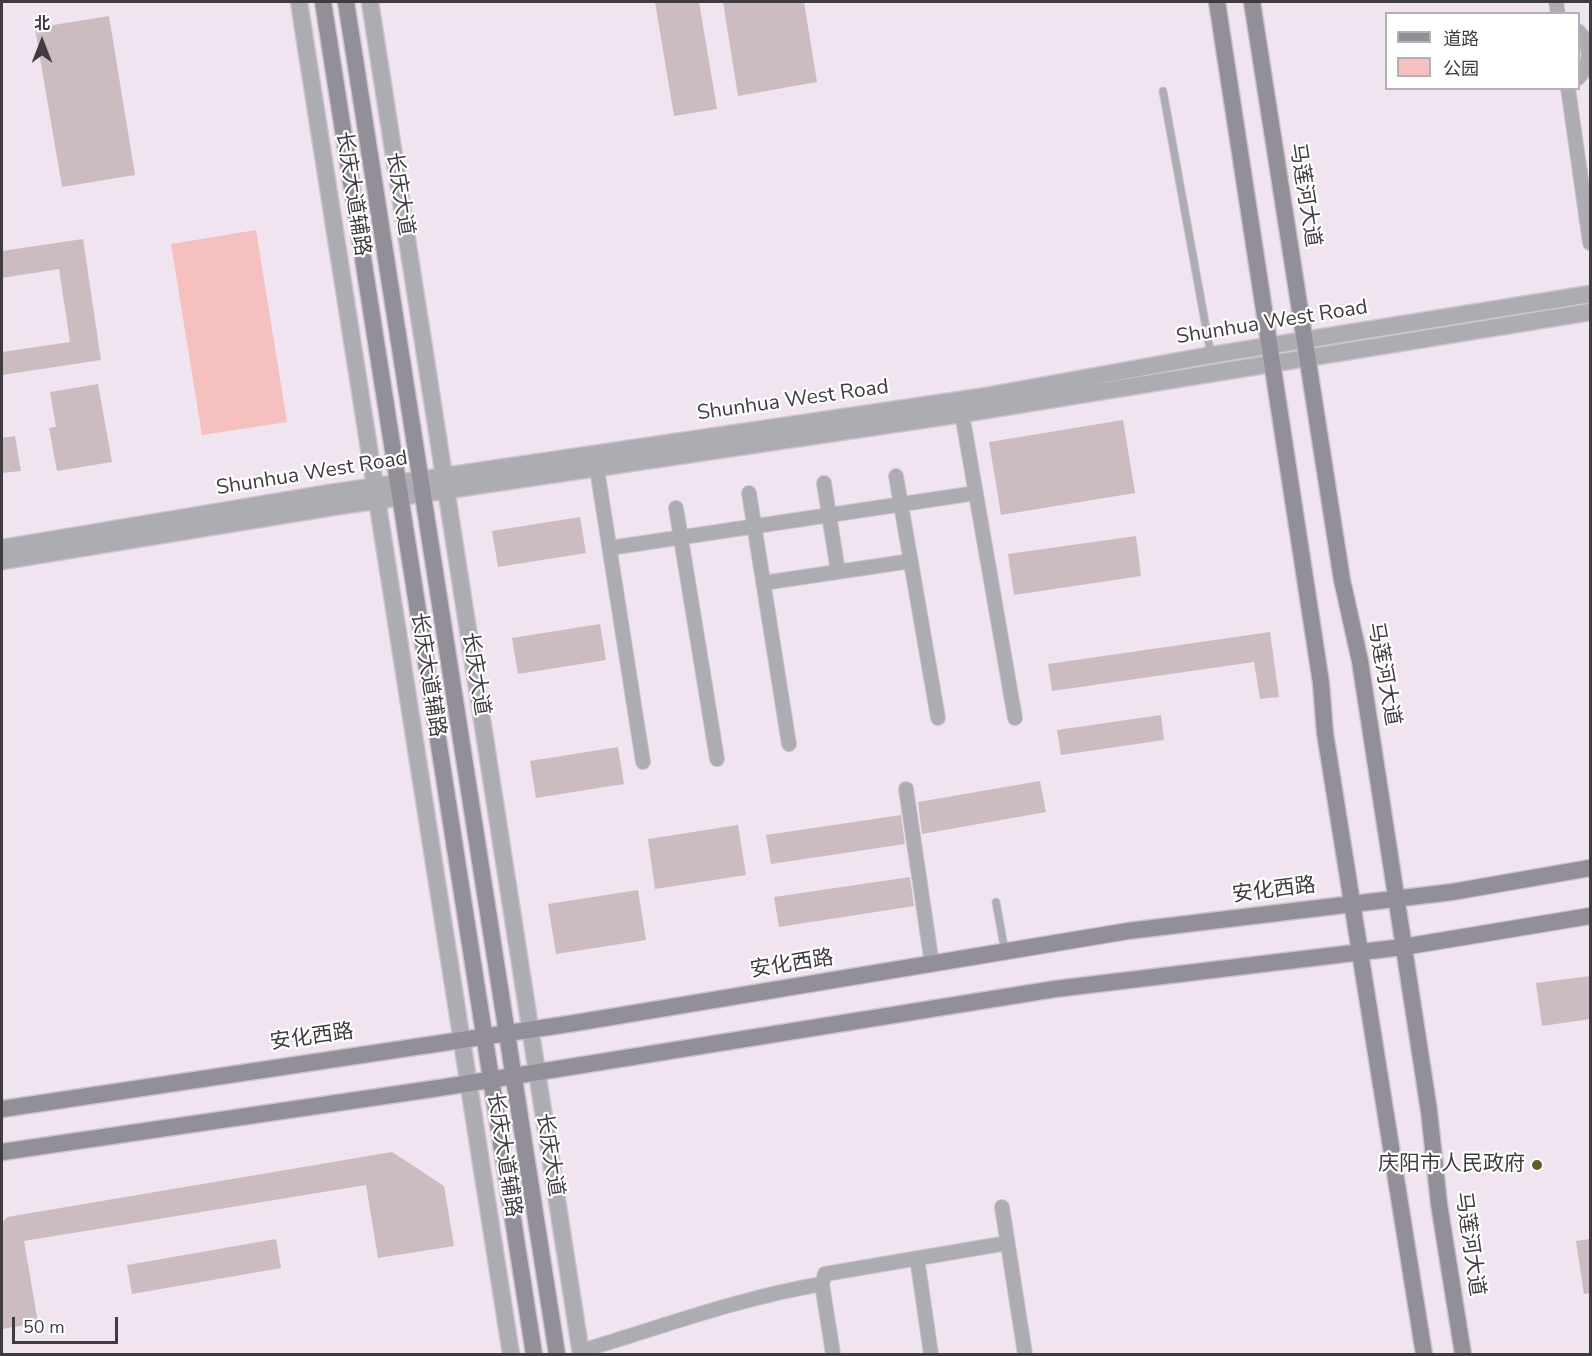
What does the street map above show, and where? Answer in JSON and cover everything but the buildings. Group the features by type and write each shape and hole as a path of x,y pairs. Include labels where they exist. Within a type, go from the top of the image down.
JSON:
{"main road":[{"path":"323,2 534,1354"},
{"name":"长庆大道","path":"346,2 558,1354"},
{"path":"1217,2 1272,354 1352,904 1424,1354"},
{"name":"马莲河大道","path":"1252,2 1342,580 1360,661 1463,1354"},
{"name":"安化西路","path":"2,1109 531,1030 1128,931 1396,899 1590,868"},
{"path":"2,1152 490,1080 1055,989 1403,947 1590,916"}],"street":[{"name":"长庆大道辅路","path":"299,2 511,1354"},
{"path":"370,2 581,1353 702,1312 777,1291 822,1284"},
{"path":"1580,75 1588,65 1589,45"},
{"path":"1568,90 1590,243"},
{"name":"Shunhua West Road","path":"1306,349 1590,294"},
{"name":"Shunhua West Road","path":"2,561 400,490 597,469 963,414 1272,354 1590,312"},
{"name":"Shunhua West Road","path":"446,484 980,397 1211,355 1272,354"},
{"path":"963,414 1015,718"},
{"path":"597,469 642,762"},
{"path":"896,476 938,718"},
{"path":"824,483 838,572"},
{"path":"749,493 789,744"},
{"path":"610,548 976,493"},
{"name":"Shunhua West Road","path":"2,548 376,494"},
{"path":"676,508 717,759"},
{"path":"763,583 910,561"},
{"path":"906,789 932,964"},
{"path":"1002,1207 1025,1354"},
{"path":"833,1354 822,1284 825,1274 1008,1243"},
{"path":"917,1258 931,1354"}],"lane":[{"path":"1163,92 1211,355"},
{"path":"996,902 1005,952"}],"green space":[{"path":"256,230 287,422 202,435 171,244"}],"place":[{"name":"庆阳市人民政府","path":"1537,1165"}]}
